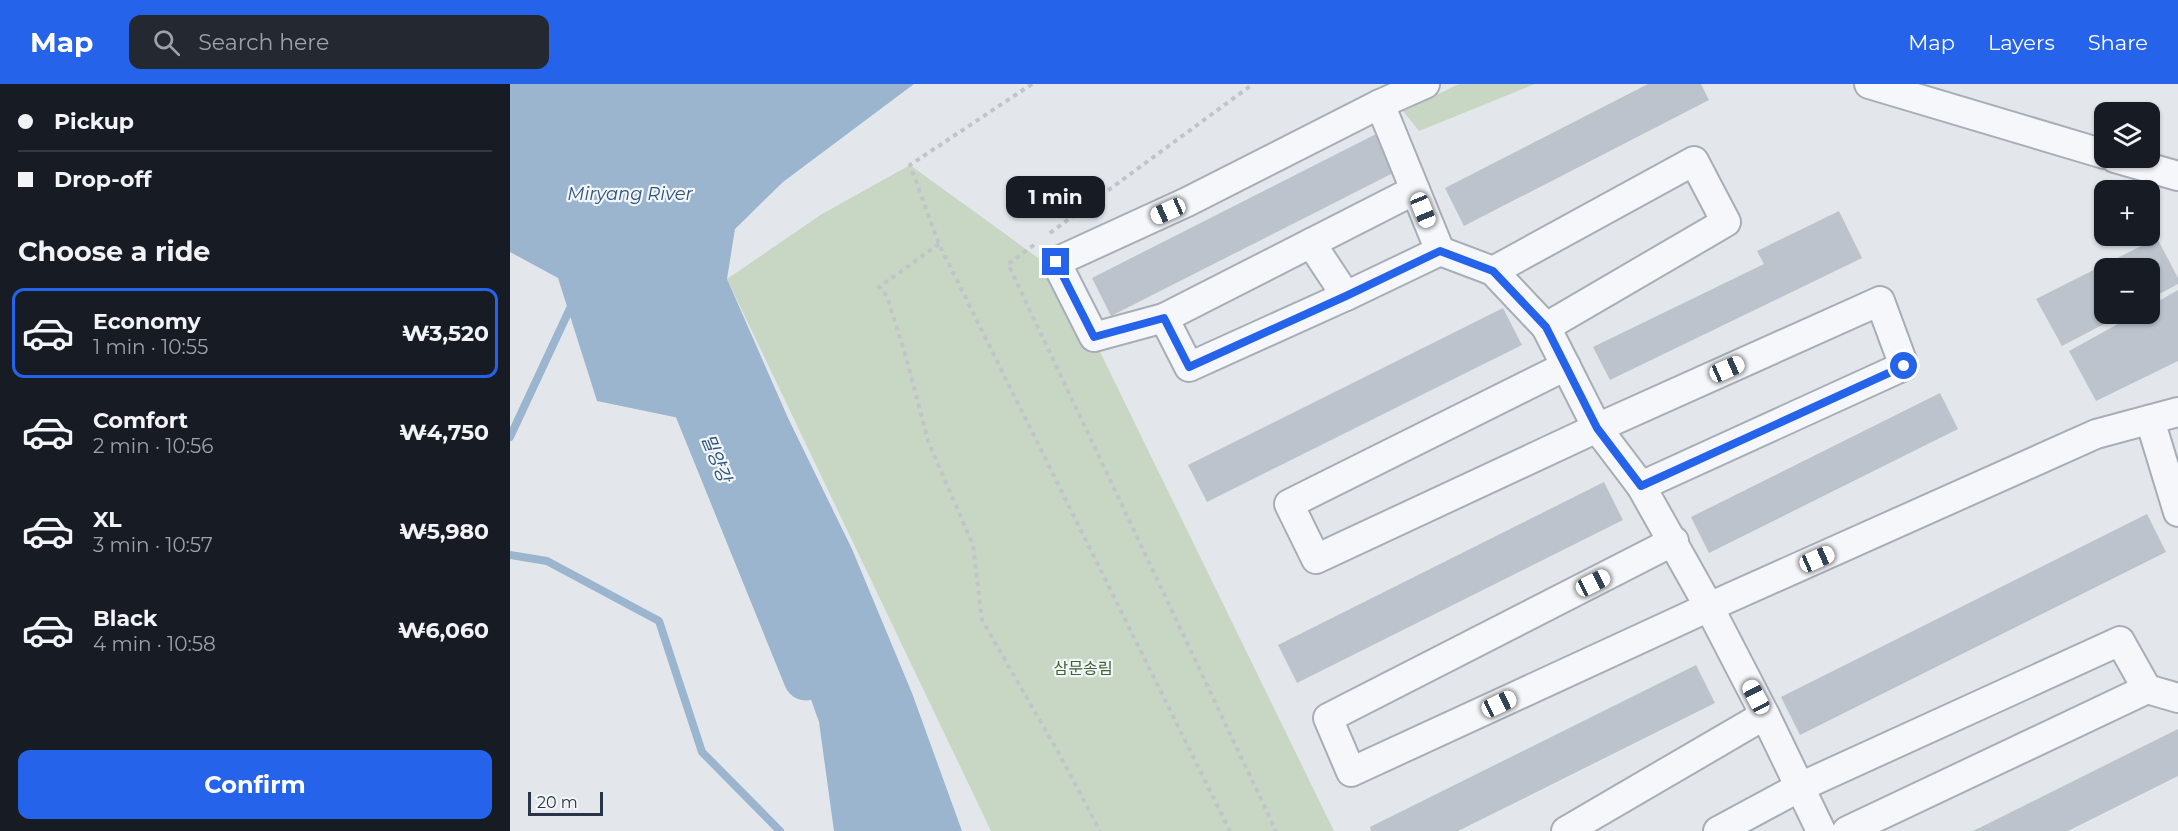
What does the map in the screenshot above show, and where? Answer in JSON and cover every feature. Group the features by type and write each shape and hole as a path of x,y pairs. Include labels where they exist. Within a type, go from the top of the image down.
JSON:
{"lane":[{"path":"1415,190 1164,318 1094,337 1056,262 1187,202 1380,104 1425,84"},
{"path":"1869,84 2094,151"},
{"path":"1380,104 1440,251"},
{"path":"1493,271 1694,160 1726,222 1546,327"},
{"path":"2150,168 2178,176"},
{"path":"1311,243 1346,296"},
{"path":"1164,318 1189,367 1440,251 1493,271 1546,327 1597,428 1641,486 1674,541 1765,715 1821,831"},
{"path":"1566,366 1289,504 1316,559 1597,428 1880,301 1904,366 1641,486"},
{"path":"1674,541 1328,718 1351,772 1709,607 2096,434 2178,412"},
{"path":"2150,420 2178,512"},
{"path":"1718,831 1800,787 2120,641 2147,689"},
{"path":"1847,831 2147,689 2178,698"},
{"path":"1566,831 1765,715"}],"path":[{"path":"1032,84 910,165 939,244 1230,831"},
{"path":"1046,237 1252,84"},
{"path":"1036,243 1008,264 1276,831"},
{"path":"939,244 879,287 887,296 928,441 973,545 982,620 1057,750 1100,831"}],"green space":[{"path":"1459,84 1535,84 1419,131 1403,111"},
{"name":"삼문송림","path":"910,165 1063,276 1334,831 991,831 727,279 822,214"}],"water":[{"name":"Miryang River","path":"510,84 914,84 783,182 735,229 727,279 788,418 852,549 912,693 962,831 834,831 819,722 749,525 720,455 679,418 597,401 558,278 510,252"}],"building":[{"path":"1648,84 1701,84 1709,100 1464,226 1445,188"},
{"path":"1380,132 1399,170 1111,316 1092,278"},
{"path":"1839,211 1862,258 1610,380 1593,347 1764,264 1757,251"},
{"path":"2160,244 2178,278 2178,284 2160,294 2160,258 2117,258 2141,246 2160,246"},
{"path":"2094,270 2094,324 2104,324 2062,346 2036,299"},
{"path":"2178,290 2178,361 2096,401 2069,351 2118,324 2160,324 2160,300"},
{"path":"1503,308 1522,345 1207,502 1188,465"},
{"path":"1940,393 1958,429 1709,553 1691,517"},
{"path":"1604,482 1623,520 1297,683 1278,645"},
{"path":"2147,514 2166,552 1800,735 1781,697"},
{"path":"1696,665 1715,703 1458,831 1371,831 1370,827"},
{"path":"2178,729 2178,776 2068,831 1973,831"}],"waterway":[{"path":"510,437 573,302"},
{"name":"밀양강","path":"690,392 806,678"},
{"path":"510,555 547,561 659,621 702,752 780,831"}],"route":[{"path":"1056,262 1094,337 1164,318 1189,367 1440,251 1493,271 1546,327 1597,428 1641,486 1904,366"}]}
